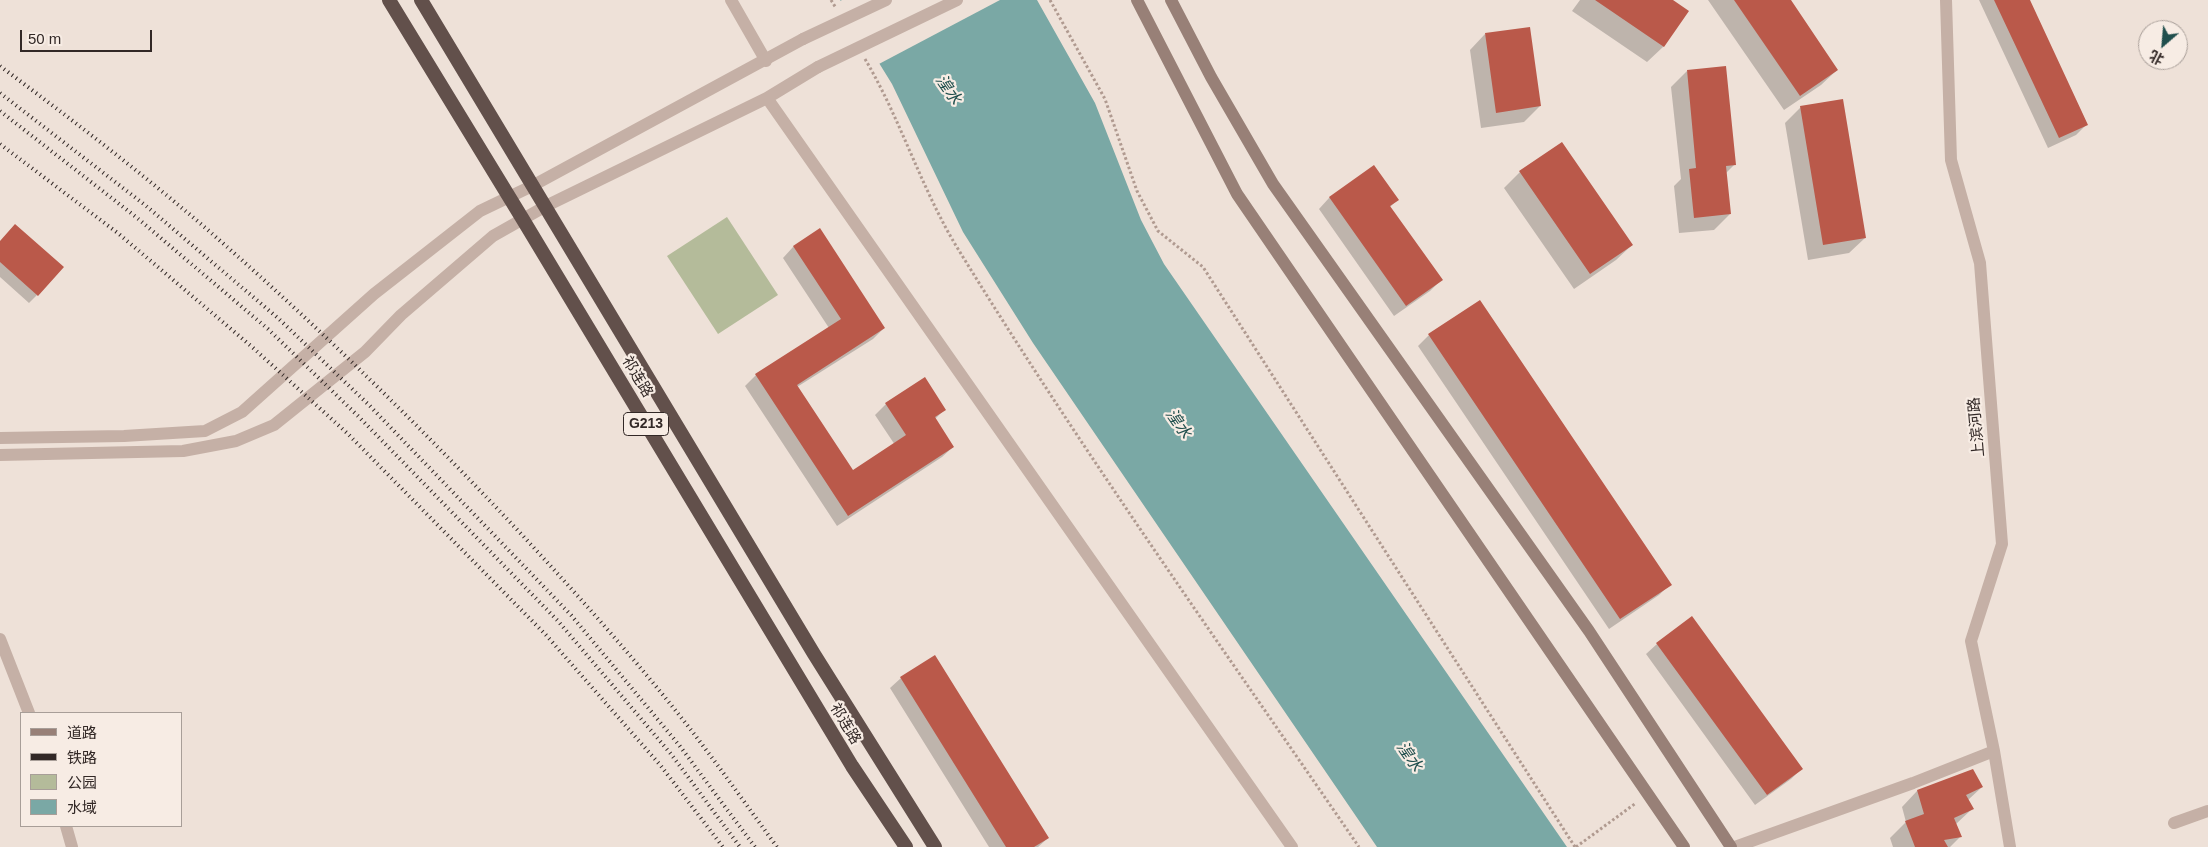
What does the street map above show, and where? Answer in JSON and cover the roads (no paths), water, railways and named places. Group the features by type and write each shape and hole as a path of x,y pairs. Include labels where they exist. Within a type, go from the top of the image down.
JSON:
{"highway":[{"name":"祁连路","path":"389,0 852,766 906,847"},
{"name":"祁连路","path":"421,0 809,645 935,847"}],"main road":[{"path":"1137,0 1237,194 1649,792 1684,847"},
{"path":"1171,0 1211,77 1273,184 1589,631 1731,847"}],"street":[{"path":"731,0 766,61"},
{"path":"0,438 124,436 206,431 242,412 374,294 480,211 532,186 803,40 886,0"},
{"path":"0,455 183,451 236,441 274,425 365,352 401,315 493,236 522,218 767,98 818,67 957,0"},
{"name":"上滨河路","path":"1946,0 1951,160 1980,263 2002,544 1971,641 1994,751 2010,847"},
{"path":"767,98 1292,847"},
{"path":"0,638 29,712"},
{"path":"1735,847 1913,783 1994,751"},
{"path":"2174,823 2208,811"},
{"path":"66,827 72,847"}],"water":[{"name":"湟水","path":"840,0 1037,0 1095,103 1141,220 1164,264 1567,847 1377,847 1033,343 963,232 892,84"}],"railway":[{"path":"0,66 158,188 209,231 331,342 410,419 524,537 635,661 698,739 777,847"},
{"path":"0,93 145,205 279,319 369,405 571,615 679,745 755,847"},
{"path":"0,111 136,217 268,329 358,416 558,621 671,754 740,847"},
{"path":"0,144 119,234 251,346 347,433 546,635 661,766 723,847"}]}
